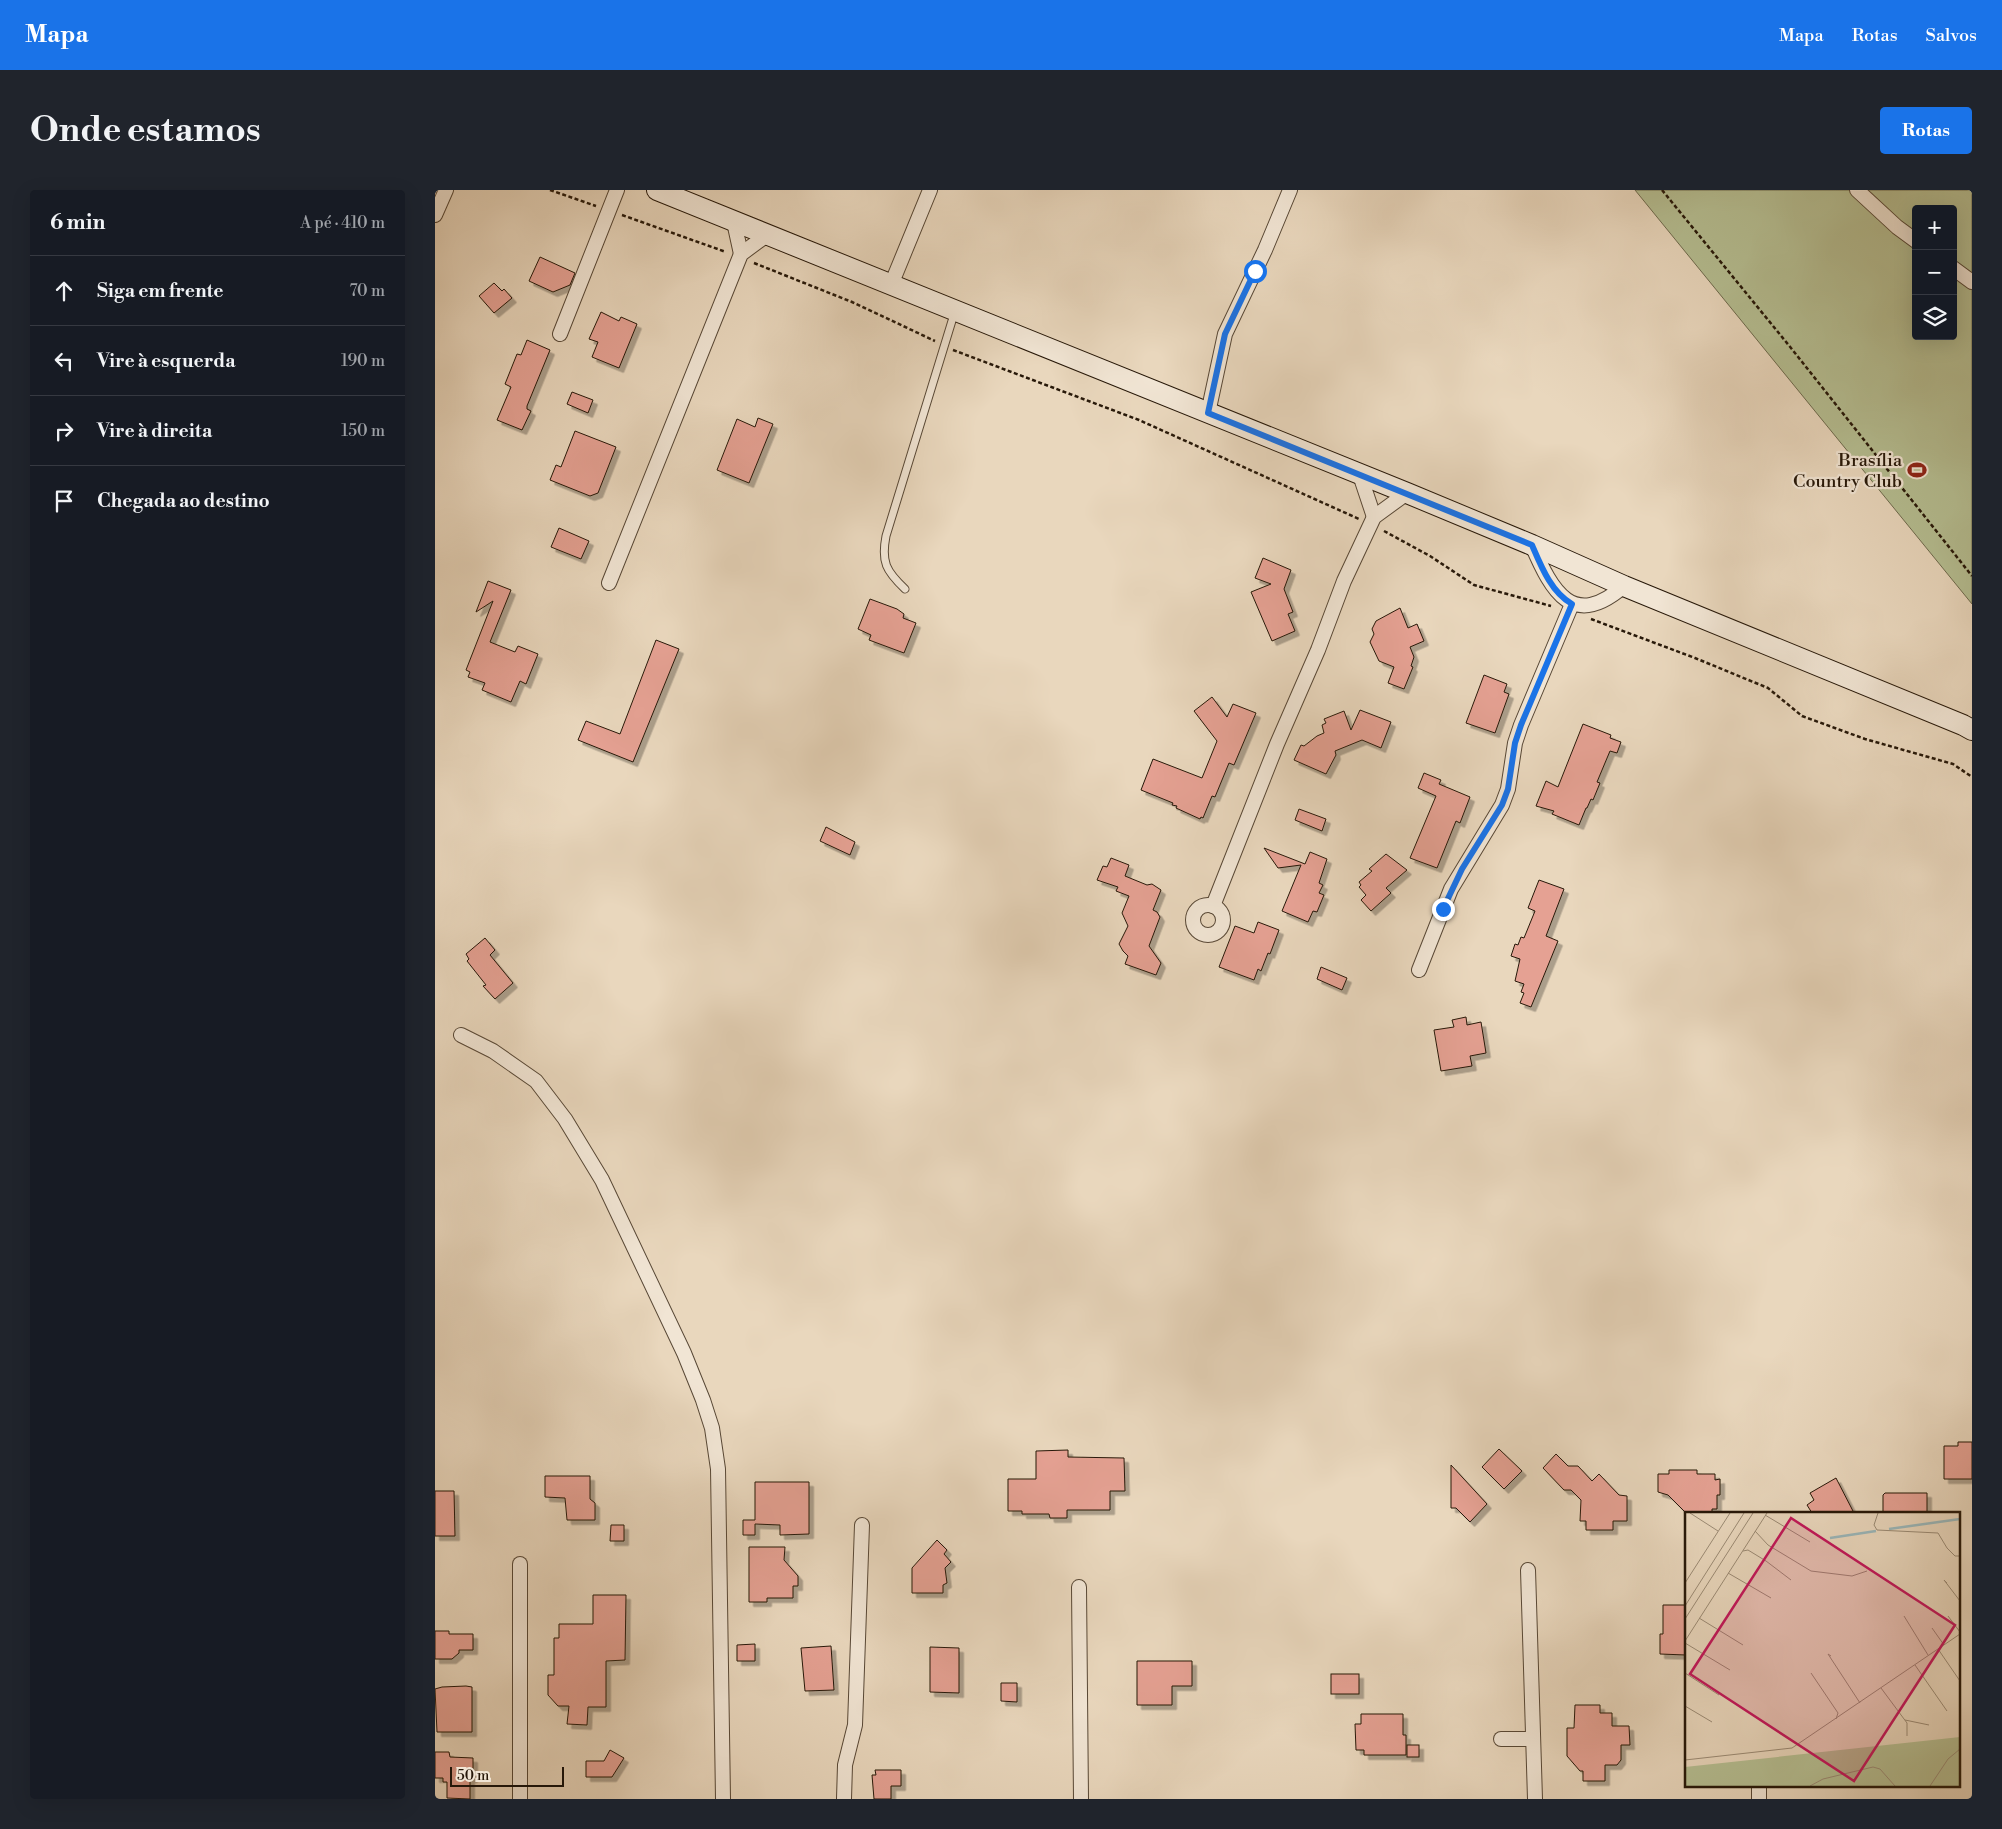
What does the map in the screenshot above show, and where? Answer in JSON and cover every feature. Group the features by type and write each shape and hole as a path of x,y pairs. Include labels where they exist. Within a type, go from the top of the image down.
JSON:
{"street":[{"path":"435,215 446,190"},
{"path":"560,334 617,190"},
{"path":"657,190 682,195 734,222 1407,493 1624,586 1972,730"},
{"path":"891,285 930,190"},
{"path":"1208,413 1225,334 1265,250 1290,190"},
{"path":"1857,190 1897,227 1912,237"},
{"path":"734,222 741,256"},
{"path":"609,582 741,256 767,235"},
{"path":"1957,271 1972,282"},
{"path":"1360,475 1373,520"},
{"path":"1213,906 1277,744 1318,650 1344,581 1373,520 1407,493"},
{"path":"1532,545 1553,587 1571,608"},
{"path":"1571,608 1600,602 1624,586"},
{"path":"1419,970 1451,889 1502,805 1508,789 1515,743 1521,725 1571,608"},
{"path":"461,1035 493,1051 536,1081 565,1119 602,1180 684,1353 703,1400 712,1428 718,1469 723,1799"},
{"path":"844,1799 845,1765 855,1725 862,1525"},
{"path":"520,1564 520,1799"},
{"path":"1528,1570 1535,1799"},
{"path":"1079,1587 1081,1799"},
{"path":"1501,1739 1532,1739"},
{"path":"1759,1786 1759,1799"}],"lane":[{"path":"905,589 887,570 884,548 886,536 955,311"}],"path":[{"path":"550,190 741,256 852,302 969,357 1139,420 1373,520 1474,585 1571,608 1767,688 1803,716 1865,739 1953,764 1972,777"},
{"path":"1662,190 1791,348 1972,576"}],"green space":[{"name":"Brasília Country Club","path":"1635,190 1972,190 1972,604"}],"building":[{"path":"540,257 575,273 570,285 553,292 529,281"},
{"path":"494,283 502,291 504,289 512,298 494,313 479,296"},
{"path":"601,312 619,321 621,317 637,324 619,368 592,357 598,342 589,339"},
{"path":"527,340 550,350 527,406 527,409 531,411 522,430 497,420 511,387 505,384 517,354 521,355"},
{"path":"572,392 593,400 588,413 567,404"},
{"path":"758,418 773,424 749,483 717,470 737,419 755,427"},
{"path":"575,431 616,447 598,493 590,496 550,480 556,465 561,467"},
{"path":"559,528 589,541 581,559 551,547"},
{"path":"1263,558 1291,570 1284,589 1293,612 1288,614 1295,631 1272,641 1251,592 1271,584 1255,578"},
{"path":"488,581 511,590 490,642 515,652 518,646 538,654 526,684 520,681 511,702 482,690 485,683 468,677 470,672 466,670 493,601 476,612"},
{"path":"870,599 897,609 904,614 903,618 916,623 904,653 869,640 871,635 858,629"},
{"path":"1400,608 1408,628 1417,624 1424,641 1410,647 1414,657 1411,666 1413,667 1404,689 1388,683 1394,667 1379,661 1370,642 1374,634 1372,629 1376,621"},
{"path":"656,640 679,649 633,762 578,740 586,721 620,734"},
{"path":"1484,675 1507,684 1504,692 1509,694 1495,733 1466,723"},
{"path":"1212,697 1227,717 1233,704 1256,713 1234,765 1229,763 1215,797 1212,796 1203,818 1201,817 1200,819 1176,808 1177,806 1172,805 1173,803 1141,790 1153,759 1202,778 1217,741 1194,711"},
{"path":"1360,710 1391,722 1381,748 1362,740 1335,751 1336,755 1326,774 1294,760 1301,745 1304,746 1324,733 1322,725 1326,723 1324,719 1344,711 1351,730"},
{"path":"1583,724 1611,735 1610,738 1621,742 1617,753 1610,751 1597,782 1600,783 1593,800 1591,799 1579,825 1552,814 1554,811 1536,806 1546,781 1558,787"},
{"path":"1424,773 1441,780 1439,784 1470,797 1460,823 1456,821 1437,868 1410,858 1436,796 1418,788"},
{"path":"1299,809 1326,819 1322,831 1295,820"},
{"path":"826,827 855,842 850,855 820,841"},
{"path":"1264,848 1305,864 1310,852 1327,859 1319,883 1323,885 1319,893 1324,895 1317,912 1313,911 1308,922 1282,911 1301,865 1278,868"},
{"path":"1386,854 1407,870 1386,888 1391,893 1371,911 1361,900 1366,895 1359,887 1361,885 1359,882 1372,871 1369,869"},
{"path":"1111,858 1129,865 1125,876 1147,885 1152,884 1161,890 1153,910 1160,917 1149,946 1161,963 1156,975 1125,964 1128,956 1119,944 1128,926 1122,913 1129,896 1116,891 1118,887 1097,880 1103,866 1107,867"},
{"path":"1539,880 1564,889 1546,936 1558,941 1531,1007 1520,1003 1524,993 1521,992 1524,984 1515,981 1520,959 1511,956 1515,944 1518,945 1521,937 1524,938 1535,911 1528,908"},
{"path":"1258,922 1279,930 1270,954 1268,953 1261,971 1258,969 1254,980 1219,967 1235,926 1254,933"},
{"path":"485,938 495,950 490,955 513,983 495,999 483,986 486,985 467,961 469,959 466,954"},
{"path":"1321,967 1347,978 1342,990 1317,979"},
{"path":"1466,1017 1467,1025 1481,1022 1486,1053 1470,1056 1472,1066 1441,1071 1434,1030 1454,1027 1452,1020"},
{"path":"1958,1442 1972,1442 1972,1479 1944,1479 1944,1446 1958,1446"},
{"path":"1499,1449 1522,1471 1504,1489 1482,1467"},
{"path":"1068,1450 1068,1457 1124,1458 1125,1491 1110,1491 1110,1510 1067,1510 1067,1518 1050,1518 1049,1514 1022,1514 1022,1511 1008,1511 1008,1479 1036,1479 1036,1451"},
{"path":"1556,1454 1568,1466 1578,1466 1592,1481 1599,1474 1619,1495 1627,1496 1627,1521 1613,1521 1613,1530 1586,1530 1586,1521 1580,1521 1581,1500 1571,1490 1564,1490 1543,1468"},
{"path":"1451,1465 1487,1504 1470,1522 1456,1508 1451,1508"},
{"path":"1669,1470 1697,1470 1697,1474 1715,1474 1715,1480 1720,1479 1720,1495 1717,1495 1717,1509 1712,1509 1712,1512 1685,1512 1668,1495 1658,1492 1658,1474 1669,1474"},
{"path":"545,1476 590,1476 590,1499 595,1503 595,1520 567,1520 565,1498 545,1497"},
{"path":"1836,1478 1853,1512 1811,1512 1807,1505 1814,1500 1810,1493"},
{"path":"755,1482 809,1482 809,1534 780,1535 780,1525 755,1524 755,1535 743,1535 743,1520 755,1520"},
{"path":"435,1491 454,1491 455,1536 435,1536"},
{"path":"1885,1493 1927,1493 1927,1512 1883,1512 1883,1495"},
{"path":"611,1525 624,1525 624,1541 610,1541"},
{"path":"937,1540 947,1550 944,1554 951,1562 945,1568 947,1583 943,1585 943,1593 912,1593 912,1568"},
{"path":"749,1547 785,1547 784,1560 798,1576 798,1586 793,1586 793,1598 767,1598 767,1602 749,1602"},
{"path":"593,1595 626,1595 625,1660 606,1661 606,1707 588,1707 587,1725 567,1724 569,1706 558,1706 548,1695 548,1675 554,1675 554,1638 559,1638 559,1624 593,1624"},
{"path":"1663,1605 1685,1605 1685,1655 1660,1654 1660,1634 1663,1634"},
{"path":"435,1631 449,1631 449,1634 473,1634 473,1650 459,1650 459,1653 452,1659 435,1659"},
{"path":"755,1644 755,1661 737,1661 737,1645"},
{"path":"831,1646 834,1690 805,1691 801,1648"},
{"path":"930,1647 959,1648 959,1693 930,1692"},
{"path":"1137,1661 1192,1661 1192,1686 1172,1686 1172,1705 1137,1705"},
{"path":"1331,1674 1359,1674 1359,1694 1331,1694"},
{"path":"1001,1683 1017,1683 1017,1702 1001,1701"},
{"path":"472,1687 472,1732 437,1732 435,1689"},
{"path":"1575,1705 1600,1705 1600,1713 1612,1713 1612,1726 1629,1726 1630,1745 1621,1745 1621,1760 1617,1765 1605,1765 1605,1781 1583,1781 1583,1771 1580,1771 1567,1756 1567,1728 1574,1728"},
{"path":"1361,1714 1403,1714 1403,1735 1406,1735 1406,1755 1364,1755 1364,1750 1356,1750 1355,1724 1361,1724"},
{"path":"1407,1745 1419,1745 1419,1757 1407,1757"},
{"path":"610,1750 624,1758 612,1777 586,1777 586,1761 604,1761"},
{"path":"435,1752 449,1752 450,1757 473,1758 473,1778 470,1778 470,1799 447,1798 447,1782 443,1782 443,1778 435,1778"},
{"path":"875,1770 901,1770 901,1786 891,1786 891,1799 874,1799 872,1775 876,1775"}],"place":[{"name":"Brasília Country Club","path":"1917,470"}],"route":[{"path":"1255,271 1225,334 1208,413 1532,545 1553,587 1560,596 1572,604 1521,725 1515,743 1508,789 1502,805 1462,869 1443,909"}]}
